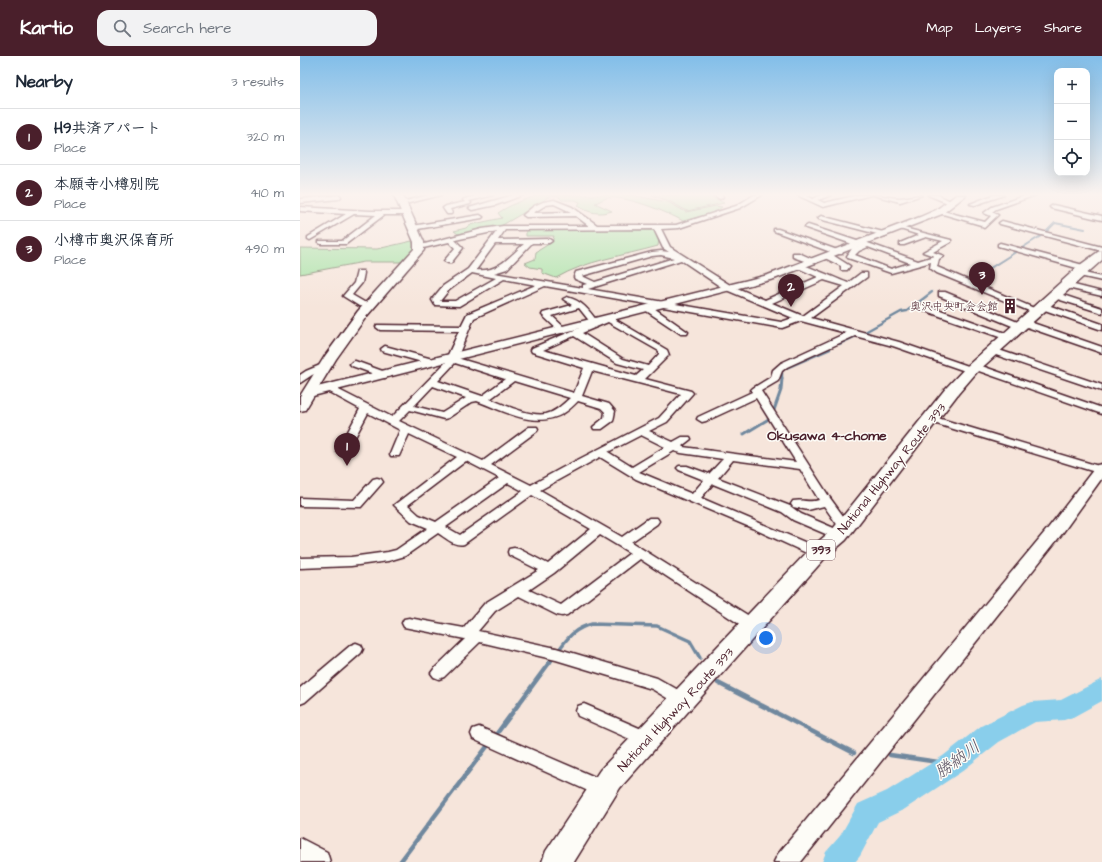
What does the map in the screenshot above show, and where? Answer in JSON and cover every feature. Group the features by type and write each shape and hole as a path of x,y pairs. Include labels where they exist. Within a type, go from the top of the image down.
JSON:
{"highway":[{"name":"National Highway Route 393","path":"557,862 610,779 818,553 842,531 952,391 973,368 1102,254"}],"main road":[{"path":"300,407 325,366 369,305 415,256 420,247 414,233"},
{"path":"300,852 317,862"}],"street":[{"path":"310,238 319,233"},
{"path":"322,242 344,243 357,233"},
{"path":"420,247 481,233"},
{"path":"500,233 471,271 446,288 436,300 438,303 456,304 504,276"},
{"path":"659,233 667,248 730,288 802,318 896,344 1102,411"},
{"path":"783,233 839,252"},
{"path":"826,233 919,264"},
{"path":"879,233 885,234"},
{"path":"309,393 433,362 452,359 730,288 801,266 863,244 889,233"},
{"path":"917,233 949,241 927,252 940,256 936,258 933,265 934,268 1046,303 1102,327"},
{"path":"1039,233 1102,249"},
{"path":"902,244 925,235"},
{"path":"448,261 459,248 450,239"},
{"path":"493,242 549,242"},
{"path":"484,273 504,267 529,242"},
{"path":"863,244 856,249 851,256 891,271 936,258"},
{"path":"1000,245 1046,303 1102,350"},
{"path":"593,284 578,277 579,274 652,254 666,254 681,258"},
{"path":"796,255 813,261"},
{"path":"828,256 846,266 844,268"},
{"path":"578,289 681,258"},
{"path":"801,266 824,277 850,286"},
{"path":"471,271 782,325 802,318 864,275"},
{"path":"360,273 358,283 347,296 362,304 369,305"},
{"path":"765,303 824,277"},
{"path":"1046,303 1102,279"},
{"path":"393,422 452,359 470,316 544,284"},
{"path":"553,293 565,287"},
{"path":"942,294 1046,303 1102,311"},
{"path":"923,307 1046,303 1102,294"},
{"path":"567,299 581,305 594,322"},
{"path":"563,330 546,315 581,305"},
{"path":"648,308 684,332"},
{"path":"466,457 400,505 415,518 438,527 460,541 532,490 600,452 663,420 688,393 589,367 535,350 608,319"},
{"path":"608,319 663,350 664,355 638,380"},
{"path":"380,327 464,329"},
{"path":"575,332 620,361 650,369"},
{"path":"842,531 826,501 756,390 775,379 778,370 784,365 854,333"},
{"path":"386,349 433,362"},
{"path":"993,351 1102,388"},
{"path":"452,359 605,406 610,411 609,419 598,427"},
{"path":"354,364 385,374"},
{"path":"300,380 309,373 325,366"},
{"path":"431,382 531,417 547,417 561,411 577,397 589,367"},
{"path":"408,407 444,416 469,400 481,399 512,378"},
{"path":"330,388 365,409 532,490 622,543 752,625"},
{"path":"702,419 758,393"},
{"path":"342,452 365,409"},
{"path":"786,862 1055,531 1102,470 931,419"},
{"path":"394,454 406,429"},
{"path":"483,466 533,429"},
{"path":"640,431 681,450 730,458 803,466"},
{"path":"632,472 686,439"},
{"path":"600,452 632,472 818,553"},
{"path":"694,499 730,458"},
{"path":"683,468 786,508 796,517 842,531"},
{"path":"300,563 339,563 380,559 400,554 507,478"},
{"path":"300,502 357,504 377,482"},
{"path":"797,504 810,506 826,501"},
{"path":"622,543 652,521"},
{"path":"439,673 472,635 490,607 529,584 549,570 599,529"},
{"path":"514,552 549,570"},
{"path":"517,590 562,611 638,554"},
{"path":"409,623 472,635 556,654 658,684 682,700"},
{"path":"300,697 356,649"},
{"path":"584,711 647,739"},
{"path":"479,734 604,789"}],"green space":[{"path":"526,233 657,233 659,238 658,246 580,267 556,278 542,273 542,269 530,267 525,263 535,259 536,252 552,242 554,236 526,236"},
{"path":"412,241 415,249 403,262 364,262 300,274 300,248 377,249"}],"waterway":[{"path":"977,276 976,277 1045,233"},
{"path":"865,332 901,312 907,311 932,292"},
{"path":"839,344 856,336"},
{"path":"782,378 782,371 786,368 830,349"},
{"path":"773,413 781,390 782,378"},
{"path":"744,434 767,420"},
{"path":"558,651 572,634 581,628 592,624 657,626 690,641 700,658"},
{"path":"549,664 554,657"},
{"path":"495,736 549,663"},
{"path":"718,683 854,753"},
{"name":"勝納川","path":"836,862 850,846 868,813 896,800 952,764 990,734 1032,712 1064,710 1102,689"},
{"path":"400,862 489,744"},
{"path":"890,755 952,764"}],"place":[{"name":"小樽市奥沢保育所","path":"982,295"},
{"name":"奥沢中央町会会館","path":"1010,306"},
{"name":"本願寺小樽別院","path":"791,307"},
{"name":"H9共済アパート","path":"347,466"}],"district":[{"name":"Okusawa 4-chome","path":"827,435"}]}
